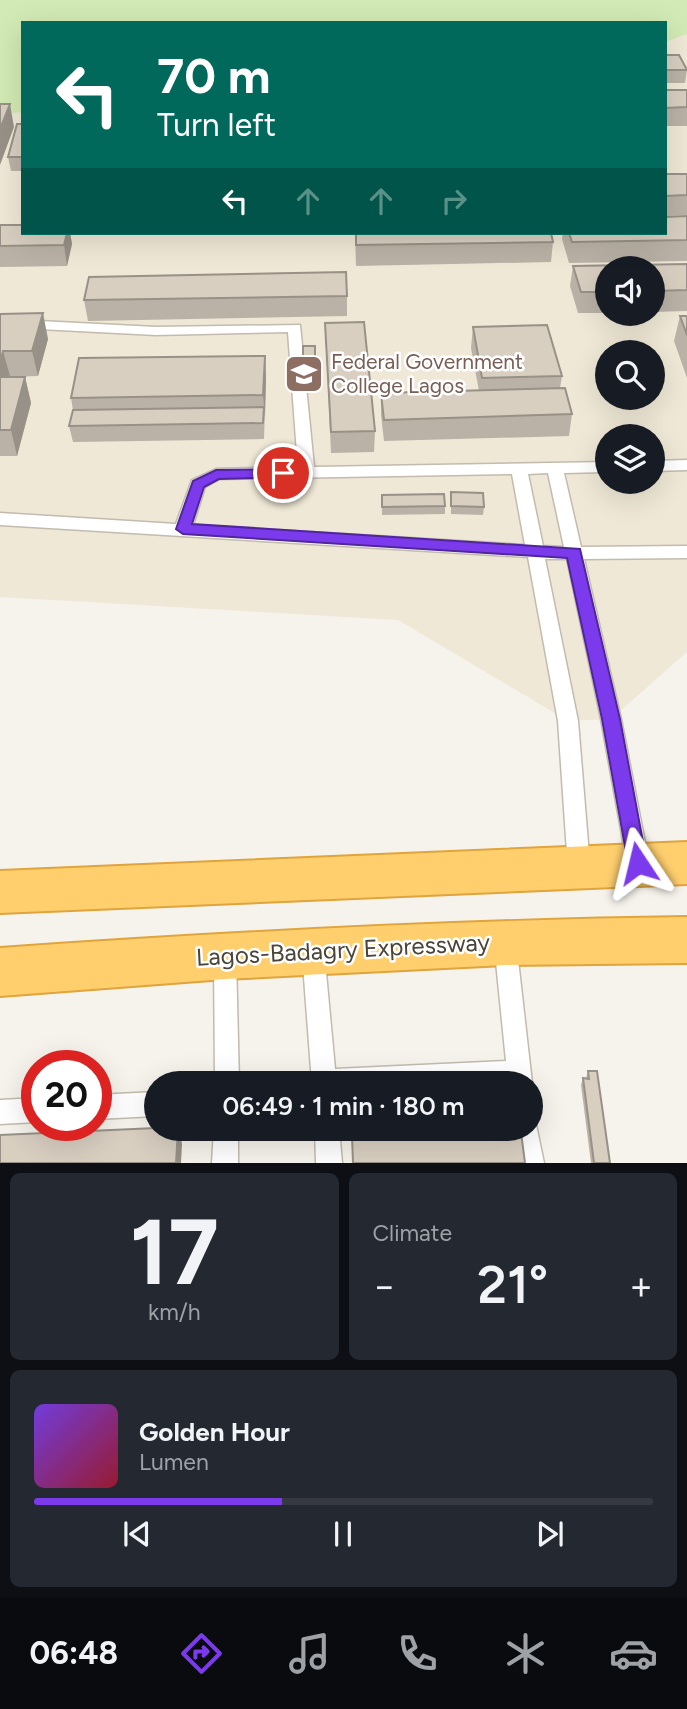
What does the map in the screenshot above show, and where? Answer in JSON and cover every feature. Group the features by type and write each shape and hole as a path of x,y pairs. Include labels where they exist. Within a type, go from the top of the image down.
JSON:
{"highway":[{"path":"0,892 687,863"},
{"name":"Lagos-Badagry Expressway","path":"0,972 225,956 505,942 687,940"}],"lane":[{"path":"0,323 156,331 295,328 306,473"},
{"path":"665,466 687,465"},
{"path":"183,529 198,484 216,474 595,467"},
{"path":"519,469 568,721 579,867"},
{"path":"555,469 611,719 638,863"},
{"path":"0,519 535,552 687,552"},
{"path":"505,942 518,1071"},
{"path":"313,951 323,1071"},
{"path":"225,956 227,1071"},
{"path":"112,1106 144,1105"},
{"path":"0,1112 21,1111"},
{"path":"225,1163 226,1141"},
{"path":"328,1141 329,1163"},
{"path":"528,1141 531,1163"}],"shaded area":[{"name":"Federal Government College Lagos","path":"0,0 687,0 687,652 611,719 568,721 398,620 0,597"}],"green space":[{"path":"0,0 687,0 687,34 667,41 667,21 21,21 21,112 0,114"}],"building":[{"path":"667,55 679,55 687,70 667,70"},
{"path":"667,90 687,90 687,107 667,108"},
{"path":"0,104 10,104 0,129"},
{"path":"17,124 21,124 21,157 8,157"},
{"path":"667,174 687,174 687,195 667,196"},
{"path":"687,216 687,240 572,242 570,235 667,235 667,217"},
{"path":"0,225 21,225 21,235 66,235 64,245 0,246"},
{"path":"356,235 551,235 553,242 356,245"},
{"path":"665,264 687,264 687,290 665,291"},
{"path":"573,266 595,266 595,292 581,292"},
{"path":"346,272 347,296 84,300 89,277"},
{"path":"43,313 32,351 3,351 0,362 0,314"},
{"path":"680,316 687,316 687,335"},
{"path":"364,322 375,431 331,432 325,323"},
{"path":"547,325 562,376 482,378 473,327"},
{"path":"303,346 315,346 315,366 303,366"},
{"path":"265,356 263,395 71,398 79,358"},
{"path":"0,377 25,377 11,430 0,430"},
{"path":"565,388 572,414 384,420 381,393"},
{"path":"264,407 263,423 69,426 73,410"},
{"path":"451,492 483,493 484,507 451,506"},
{"path":"444,494 445,506 382,507 382,495"},
{"path":"588,1071 597,1071 610,1163 594,1163 583,1078 589,1079"},
{"path":"144,1129 144,1141 177,1141 176,1163 0,1163 0,1135 21,1134 21,1141 112,1141 112,1130"},
{"path":"352,1141 522,1141 525,1163 353,1163"}],"place":[{"name":"Federal Government College Lagos","path":"304,374"}],"route":[{"path":"283,473 216,474 198,484 183,529 574,553 611,719 638,863"}]}
